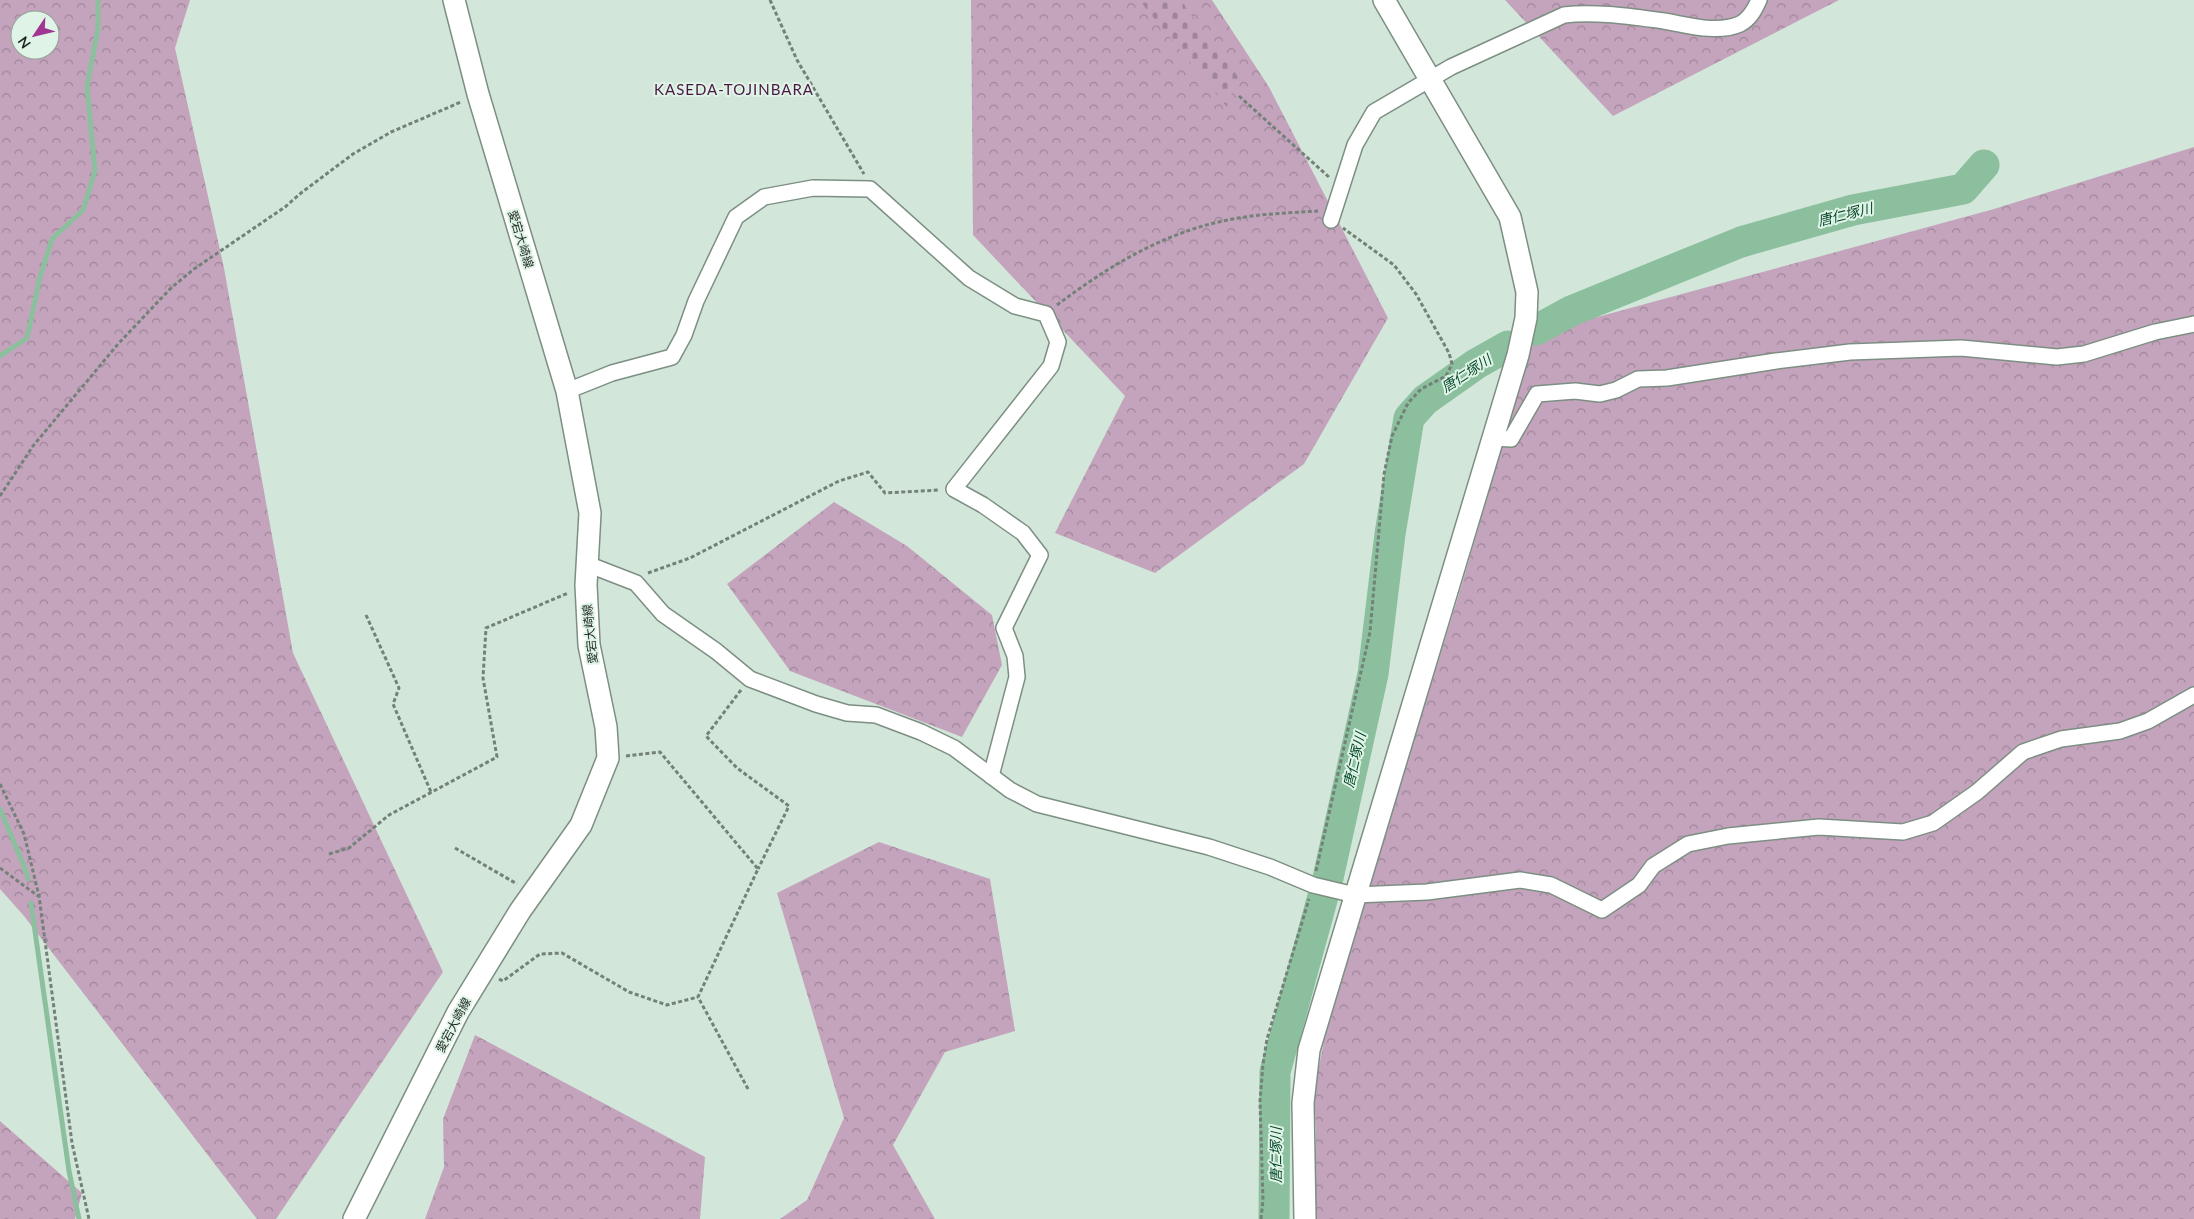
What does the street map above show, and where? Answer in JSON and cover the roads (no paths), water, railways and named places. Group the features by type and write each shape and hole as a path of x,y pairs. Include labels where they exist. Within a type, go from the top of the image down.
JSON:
{"street":[{"name":"愛宕大崎線","path":"354,1219 458,1012 533,894 581,825 608,758 606,727 589,645 587,575 590,513 568,391 478,94 454,0"},
{"path":"1305,1219 1303,1103 1309,1050 1518,355 1526,318 1527,292 1510,217 1384,0"},
{"path":"1331,220 1355,146 1374,112 1430,78 1489,48 1564,15 1636,17 1720,29 1740,24 1747,20 1759,0"},
{"path":"568,391 612,373 672,357 736,217 764,198 813,188 870,188 968,278 1015,306 1046,314 1058,342 1051,366 954,489 983,505 1023,533 1040,555 1004,628 1015,656 1017,677 991,776"},
{"path":"1493,438 1511,439 1538,394 1575,391 1600,394 1616,390 1638,379 1667,378 1776,360 1850,352 1961,348 2057,357 2084,354 2155,332 2194,324"},
{"path":"587,575 636,583 663,614 716,651 750,679 785,694 847,713 876,715 922,732 954,748 1017,794 1037,804 1209,847 1270,867 1313,885 1354,896 1427,892 1520,880 1551,885 1602,910 1639,885 1653,866 1688,844 1728,836 1819,826 1903,832 1933,822 1977,792 2023,752 2061,739 2120,731 2148,721 2194,695"}],"waterway":[{"path":"0,356 27,338 40,277 52,239 83,210 95,171 87,86 98,29 98,0"},
{"name":"唐仁塚川","path":"1536,330 1571,311 1741,242 1853,210 1963,189 1984,165"},
{"name":"唐仁塚川","path":"1274,1219 1275,1072 1328,878 1373,674 1390,534 1409,418 1425,400 1476,364 1508,346"},
{"path":"0,809 28,879"},
{"path":"31,903 69,1171 79,1219"}],"district":[{"name":"KASEDA-TOJINBARA","path":"734,89"}]}
